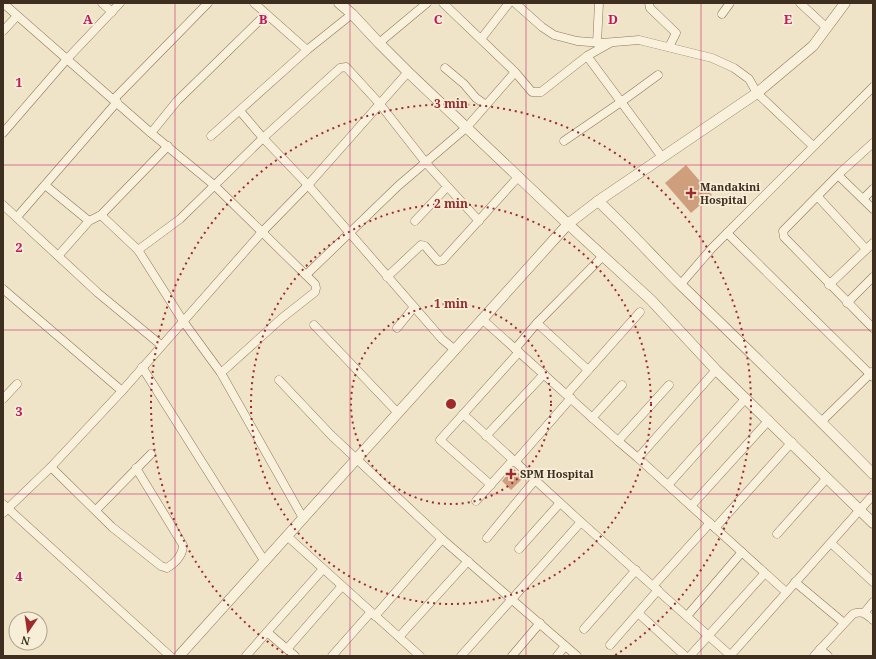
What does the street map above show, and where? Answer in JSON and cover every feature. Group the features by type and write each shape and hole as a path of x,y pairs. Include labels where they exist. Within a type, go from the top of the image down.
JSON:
{"street":[{"path":"3,3 214,185 315,284 315,292 282,318 221,373"},
{"path":"102,3 112,12"},
{"path":"3,134 67,59 120,3"},
{"path":"17,217 115,100 208,3"},
{"path":"254,3 307,50"},
{"path":"338,3 352,14 408,72 650,300 716,370 792,442 873,523"},
{"path":"379,43 427,3"},
{"path":"443,3 515,72 532,92 541,92 587,56 610,43"},
{"path":"481,39 509,3"},
{"path":"515,3 542,27 554,35 577,41 597,43 639,40 712,58 734,68 749,79 757,93 813,146"},
{"path":"597,43 599,3"},
{"path":"649,3 650,8 676,33 669,48"},
{"path":"722,14 730,3"},
{"path":"800,3 827,28"},
{"path":"179,656 568,224 598,201 757,93 813,46 845,3"},
{"path":"151,132 177,101 266,14"},
{"path":"211,136 307,50 352,14"},
{"path":"3,32 17,16"},
{"path":"587,56 662,157"},
{"path":"138,250 180,219 263,138 340,68 346,67 380,103 426,163 479,221"},
{"path":"445,68 464,84 476,98 486,105"},
{"path":"170,656 5,509 51,467 122,391 262,232 308,185 408,72"},
{"path":"306,275 398,186 468,127 515,72"},
{"path":"564,141 621,102 658,74"},
{"path":"681,284 727,233 873,88"},
{"path":"240,111 263,138 308,185 349,234 442,339 455,350"},
{"path":"873,143 841,172 839,176 783,231 784,237 829,285 873,328"},
{"path":"59,255 89,221 101,215 168,146"},
{"path":"387,277 421,245 424,246 438,261 443,260 519,176"},
{"path":"839,176 873,209"},
{"path":"45,185 89,221"},
{"path":"415,221 447,186"},
{"path":"863,199 873,189"},
{"path":"818,197 866,250"},
{"path":"598,201 628,229 681,284 873,474"},
{"path":"3,204 98,293 161,345"},
{"path":"101,215 138,250 183,321 221,373 303,518"},
{"path":"727,233 872,374 820,422"},
{"path":"829,285 873,243"},
{"path":"491,485 440,440 517,350 537,323 603,256"},
{"path":"847,302 873,277"},
{"path":"3,289 122,391"},
{"path":"397,328 414,307"},
{"path":"476,501 514,461 569,396 588,370 640,312"},
{"path":"483,320 786,592"},
{"path":"537,323 588,370"},
{"path":"314,325 398,413"},
{"path":"142,368 265,562"},
{"path":"638,458 716,370"},
{"path":"486,436 544,374"},
{"path":"278,380 330,436 442,538 577,656"},
{"path":"4,397 16,384"},
{"path":"592,418 622,385"},
{"path":"618,441 669,385"},
{"path":"668,485 746,398"},
{"path":"463,414 581,522 732,655 873,495"},
{"path":"690,506 769,420"},
{"path":"610,645 638,613 656,588 712,525 792,442"},
{"path":"96,510 151,454"},
{"path":"51,467 112,527 161,566 167,568 174,563 181,554 184,549 184,545 136,468"},
{"path":"778,534 827,478"},
{"path":"487,538 535,480"},
{"path":"519,549 560,503"},
{"path":"461,656 581,522"},
{"path":"287,536 420,656"},
{"path":"332,656 373,614 442,538"},
{"path":"831,543 873,582"},
{"path":"687,616 742,552"},
{"path":"399,637 468,561"},
{"path":"246,656 323,569"},
{"path":"584,629 636,570"},
{"path":"690,656 765,573"},
{"path":"795,582 844,623"},
{"path":"287,650 342,586"},
{"path":"864,613 873,602"},
{"path":"814,656 853,614 858,612 864,613 873,620"},
{"path":"638,613 685,656"},
{"path":"512,656 540,623"},
{"path":"267,632 295,656"},
{"path":"557,656 565,646"},
{"path":"820,649 828,656"}],"building":[{"path":"686,165 712,195 691,213 665,183"},
{"path":"513,468 523,478 511,490 502,481"}],"place":[{"name":"Mandakini Hospital","path":"691,193"},
{"name":"SPM Hospital","path":"511,474"}]}
